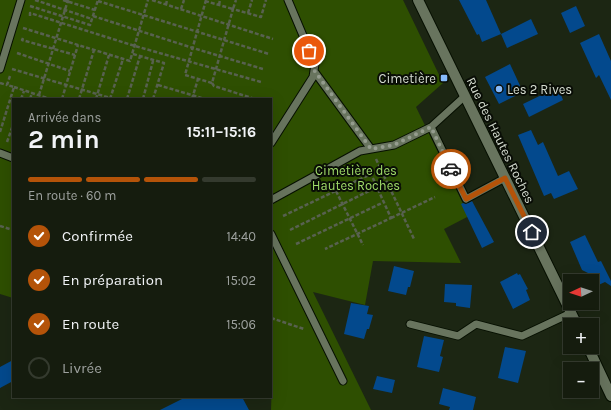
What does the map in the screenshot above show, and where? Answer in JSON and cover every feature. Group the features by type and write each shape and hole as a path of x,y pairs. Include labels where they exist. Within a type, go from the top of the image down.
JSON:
{"street":[{"name":"Rue des Hautes Roches","path":"418,0 573,318"},
{"path":"591,354 611,396"}],"lane":[{"path":"272,141 313,77 315,64 288,0"},
{"path":"0,69 20,2"},
{"path":"314,70 371,149"},
{"path":"272,197 360,151 394,145 431,127 465,96"},
{"path":"431,127 466,199 505,178"},
{"path":"0,154 12,158"},
{"path":"272,236 343,381"},
{"path":"410,324 458,336 476,324 522,336 571,314"}],"path":[{"path":"34,0 263,69"},
{"path":"63,0 95,10"},
{"path":"20,2 90,24 98,0 270,54"},
{"path":"13,25 130,61 148,0"},
{"path":"152,0 273,39"},
{"path":"166,5 167,0"},
{"path":"181,9 184,0"},
{"path":"219,5 220,0"},
{"path":"212,83 236,0"},
{"path":"248,14 252,0"},
{"path":"252,98 214,86 212,83 184,75 206,1 261,17 266,0"},
{"path":"39,95 68,1"},
{"path":"29,18 30,13 135,46 261,82"},
{"path":"16,59 27,23"},
{"path":"22,40 75,55"},
{"path":"62,98 78,45"},
{"path":"79,98 94,50"},
{"path":"17,53 70,71"},
{"path":"133,54 164,63 154,98"},
{"path":"96,98 109,55"},
{"path":"127,98 140,56"},
{"path":"111,98 123,59"},
{"path":"143,98 154,60"},
{"path":"7,85 14,64"},
{"path":"12,69 108,98"},
{"path":"192,98 198,79"},
{"path":"0,83 46,98"},
{"path":"158,85 202,98"},
{"path":"0,132 14,88"},
{"path":"21,98 24,91"},
{"path":"30,98 32,93"},
{"path":"7,142 12,128"},
{"path":"371,149 414,238"},
{"path":"283,216 371,174 391,218"},
{"path":"290,230 377,187"},
{"path":"336,191 363,245"},
{"path":"325,249 435,197"},
{"path":"296,244 384,202"},
{"path":"0,226 12,230"},
{"path":"272,318 304,329 316,326"}],"green space":[{"name":"Cimetière des Hautes Roches","path":"0,0 403,0 443,83 416,107 469,216 444,229 461,263 373,261 365,305 313,292 371,410 271,410 272,98 12,98 12,298 0,294"}],"building":[{"path":"459,0 486,0 501,34 482,42 479,34 477,35"},
{"path":"576,6 585,26 570,33 561,13"},
{"path":"531,19 538,34 507,48 501,34"},
{"path":"599,34 611,61 611,100 599,75 596,78 580,43"},
{"path":"510,64 523,92 499,104 485,77"},
{"path":"558,87 563,100 529,117 523,104"},
{"path":"531,130 538,145 543,142 558,176 569,171 578,189 554,199 551,193 544,196 518,135"},
{"path":"472,201 494,242 482,248 461,204 466,204"},
{"path":"585,235 598,262 601,261 611,281 611,286 605,282 599,285 599,274 590,274 582,270 570,242"},
{"path":"394,266 414,271 410,287 408,287 406,295 388,291"},
{"path":"517,273 518,275 520,274 528,289 526,290 530,300 513,309 500,282"},
{"path":"445,284 472,285 470,308 456,306 456,303 444,302"},
{"path":"351,303 369,306 367,314 373,315 364,339 344,334"},
{"path":"424,336 444,340 440,356 443,357 439,372 417,367"},
{"path":"505,347 526,351 518,383 498,378"},
{"path":"12,361 12,382 0,388 0,367"},
{"path":"377,376 395,380 392,393 373,389"},
{"path":"443,388 476,397 473,410 449,410 450,407 439,404"},
{"path":"184,398 243,398 249,410 160,410"}],"way so far":[{"path":"309,51 315,64 314,70 371,149 394,145 431,127 451,169"}],"place":[{"name":"Cimetière","path":"444,78"},
{"name":"Les 2 Rives","path":"499,89"}],"route":[{"path":"451,169 466,199 505,178 532,232"}]}
